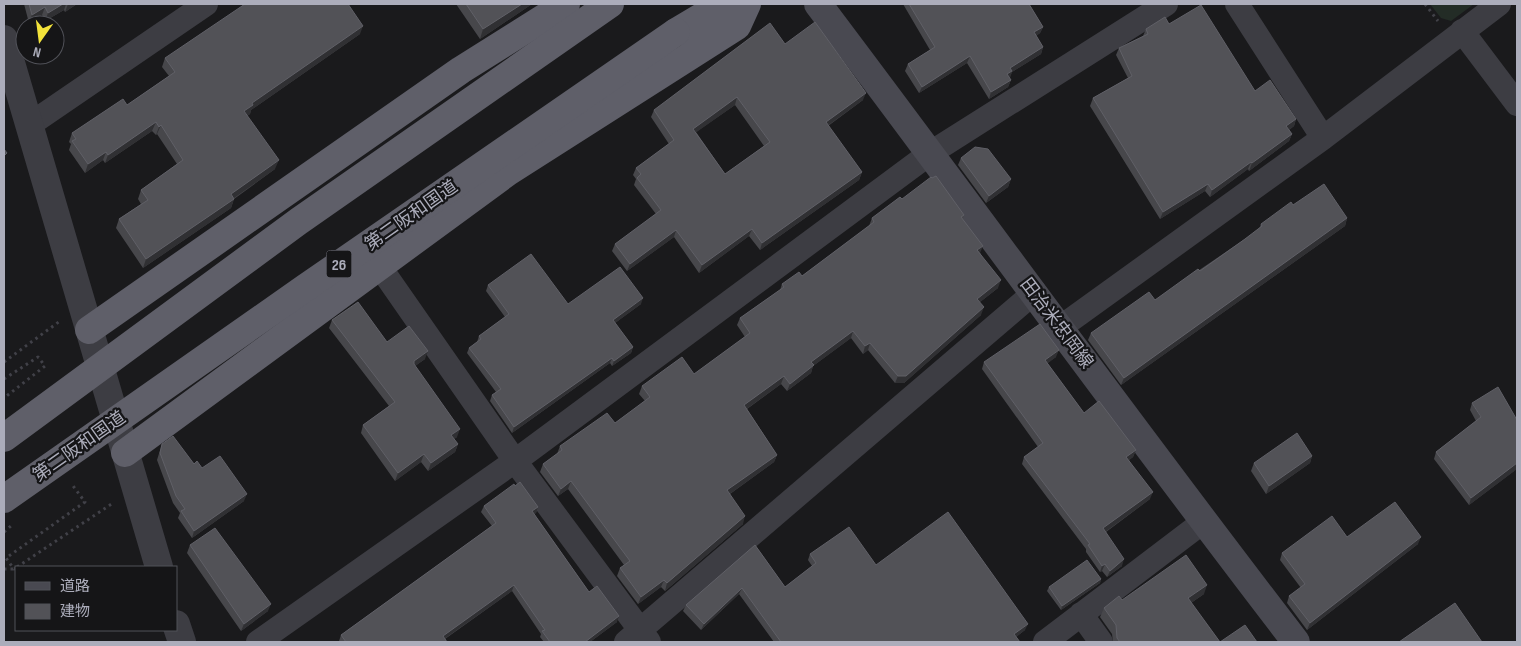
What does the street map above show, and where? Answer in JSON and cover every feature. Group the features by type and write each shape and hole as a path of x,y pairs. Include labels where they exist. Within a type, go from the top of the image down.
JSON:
{"highway":[{"path":"89,330 462,70 566,4"},
{"path":"4,438 299,221 610,4"},
{"name":"第二阪和国道","path":"11,510 305,288 676,32 723,4"},
{"name":"26","path":"124,453 508,172 737,26 747,4"}],"main road":[{"name":"田治米忠岡線","path":"818,4 929,154 1035,292 1203,522 1296,642"}],"street":[{"path":"29,125 206,4"},
{"path":"258,642 515,462 929,154 1166,4"},
{"path":"1238,4 1323,138"},
{"path":"1061,327 1323,138 1499,4"},
{"path":"1462,31 1517,104"},
{"path":"4,38 9,74 29,125 159,566"},
{"path":"380,267 638,638 1035,292"},
{"path":"1045,642 1203,522"},
{"path":"1081,614 1101,642"},
{"path":"178,630 182,642"}],"path":[{"path":"4,362 66,316"},
{"path":"4,379 38,357 45,366 4,398"},
{"path":"15,567 6,558 85,502 71,482 63,487"},
{"path":"19,566 115,502"},
{"path":"4,532 11,510"}],"shaded area":[{"path":"1430,4 1474,4 1451,21 1441,18"}],"building":[{"path":"29,4 63,4 48,13 45,7 32,15"},
{"path":"245,4 348,4 363,26 252,103 253,105 244,111 279,160 231,194 234,199 146,259 119,219 148,200 141,190 183,160 161,125 159,127 156,122 108,155 106,152 88,164 72,141 76,139 72,133 123,99 127,105 175,72 165,58"},
{"path":"466,4 522,4 483,29"},
{"path":"909,4 1029,4 1043,27 1034,32 1043,47 1010,68 1012,71 1007,74 1011,80 991,92 970,56 922,87 908,64 935,47"},
{"path":"1201,5 1255,91 1270,80 1296,119 1286,126 1292,134 1252,163 1212,190 1208,184 1163,212 1093,98 1132,76 1119,48 1148,34 1146,29 1165,17 1169,24"},
{"path":"815,22 866,93 826,122 862,172 762,243 752,229 702,265 676,230 630,264 615,244 661,210 637,178 641,174 636,168 674,140 654,110 770,23 785,44","holes":["737,97 770,142 725,174 693,129"]},
{"path":"975,147 988,149 1011,179 989,196 961,158"},
{"path":"936,176 964,215 961,217 983,246 977,250 1001,280 977,299 984,307 906,376 898,376 870,343 865,346 853,331 811,362 814,365 790,384 784,376 744,405 777,455 727,490 745,516 667,583 664,580 641,597 620,568 630,561 571,481 561,489 543,464 562,450 560,446 607,413 615,423 650,397 642,386 682,357 694,374 750,333 740,318 784,287 782,284 799,272 802,276 874,222 872,218 900,197 902,199 931,177"},
{"path":"1324,184 1347,218 1124,378 1091,333 1149,292 1155,300 1198,269 1200,271 1245,239 1262,226 1261,224 1291,202 1293,205"},
{"path":"531,254 568,304 620,267 643,298 613,320 633,347 614,361 612,358 514,427 492,395 501,389 469,348 481,339 479,336 509,314 488,285"},
{"path":"358,302 387,342 409,326 428,351 414,361 414,364 460,429 451,435 458,444 431,463 424,454 398,473 363,425 395,402 332,320"},
{"path":"1040,324 1059,350 1045,360 1084,413 1099,401 1136,450 1126,457 1153,492 1103,528 1124,559 1110,571 1105,564 1102,566 1088,545 1090,544 1024,457 1043,443 984,362"},
{"path":"1498,387 1517,420 1517,463 1471,498 1436,452 1481,417 1472,403"},
{"path":"1297,433 1312,456 1269,486 1254,463"},
{"path":"173,436 194,464 197,461 202,468 220,456 247,494 194,531 181,511 185,509 176,496 160,453 162,444"},
{"path":"520,482 538,507 532,511 589,592 597,586 619,616 585,642 550,642 542,631 545,630 514,585 443,636 447,642 346,642 341,635 496,523 484,506 514,484 515,486"},
{"path":"1395,502 1421,537 1310,623 1289,596 1305,584 1282,553 1332,516 1347,537"},
{"path":"948,512 1028,624 1014,634 1020,642 781,642 742,588 704,624 686,605 755,545 785,587 816,563 810,554 849,527 876,565"},
{"path":"215,528 271,604 244,624 190,545"},
{"path":"1186,555 1207,585 1188,598 1220,642 1120,642 1117,638 1116,625 1104,608 1119,596 1122,600"},
{"path":"1087,560 1101,579 1062,606 1049,587"},
{"path":"1455,603 1482,642 1399,642"},
{"path":"1245,625 1257,642 1220,642"}]}
